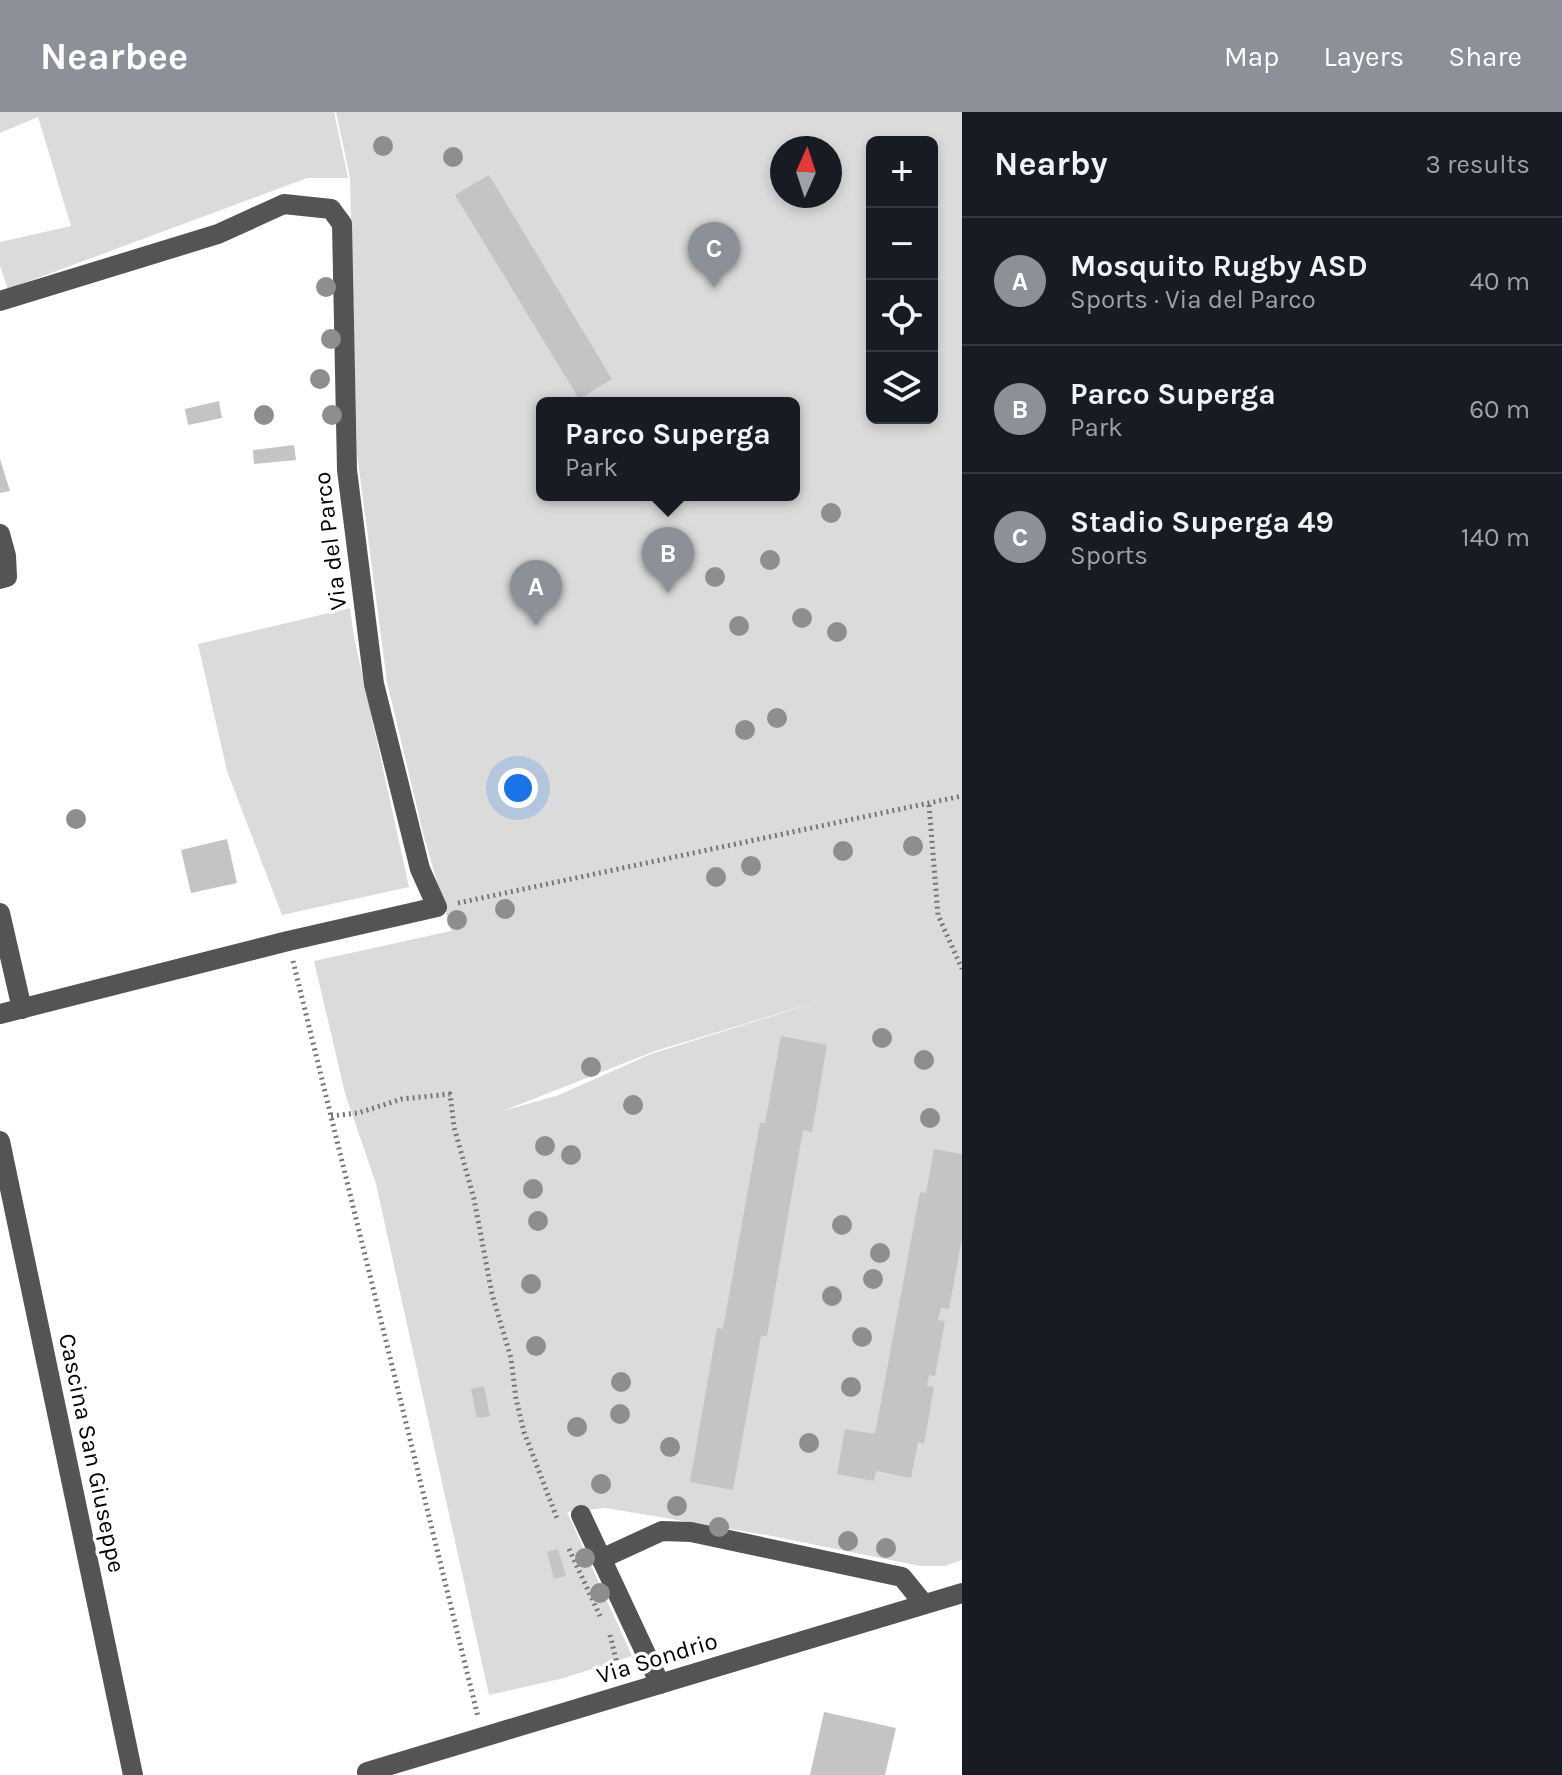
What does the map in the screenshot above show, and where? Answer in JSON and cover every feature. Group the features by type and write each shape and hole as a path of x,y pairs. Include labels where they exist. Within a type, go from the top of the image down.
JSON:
{"street":[{"name":"Via del Parco","path":"0,301 218,234 284,204 331,209 342,224 347,470 374,684 420,869 437,907"},
{"path":"0,534 7,565 7,577 0,579"},
{"path":"0,1014 288,941 437,907"},
{"path":"0,913 22,1009"},
{"name":"Cascina San Giuseppe","path":"0,1141 133,1775"},
{"path":"581,1515 660,1684"},
{"path":"601,1559 662,1531 691,1532 902,1577 924,1604"},
{"name":"Via Sondrio","path":"367,1772 962,1593"}],"path":[{"path":"437,907 962,796"},
{"path":"929,805 938,915 962,969"},
{"path":"288,941 483,1737"},
{"path":"331,1116 358,1113 402,1099 450,1094 454,1127 474,1199 492,1294 511,1358 524,1432 560,1526"},
{"path":"566,1541 610,1635 624,1695"}],"shaded area":[{"path":"0,112 334,112 348,178 307,178 8,289 0,266 0,242 71,226 38,117 0,133"},
{"path":"336,112 962,112 962,1560 945,1566 920,1566 772,1536 606,1508 567,1512 632,1656 564,1678 489,1695 376,1184 345,1093 314,961 451,931 424,837 387,682 357,454 350,178","holes":["833,997 651,1054 559,1095 503,1111 655,1051"]},
{"path":"350,608 409,887 282,915 227,771 198,644"}],"building":[{"path":"489,175 612,379 578,397 455,195"},
{"path":"219,401 222,418 188,425 185,409"},
{"path":"294,445 296,460 254,464 253,450"},
{"path":"0,459 10,491 0,493"},
{"path":"227,839 237,883 191,893 181,850"},
{"path":"781,1036 827,1045 812,1132 803,1130 767,1336 761,1336 733,1490 690,1482 717,1328 723,1329 760,1123 765,1123"},
{"path":"934,1149 962,1154 962,1238 949,1309 941,1308 938,1320 945,1321 935,1376 929,1375 927,1386 934,1387 924,1444 918,1442 911,1478 876,1471 874,1481 837,1474 845,1429 875,1434 920,1192 926,1193"},
{"path":"484,1386 490,1416 477,1418 471,1389"},
{"path":"558,1549 566,1576 554,1579 547,1552"},
{"path":"824,1712 896,1728 885,1775 810,1775"}],"place":[{"name":"Stadio Superga 49","path":"714,288"},
{"name":"Parco Superga","path":"668,593"},
{"name":"Mosquito Rugby ASD","path":"536,626"}]}
